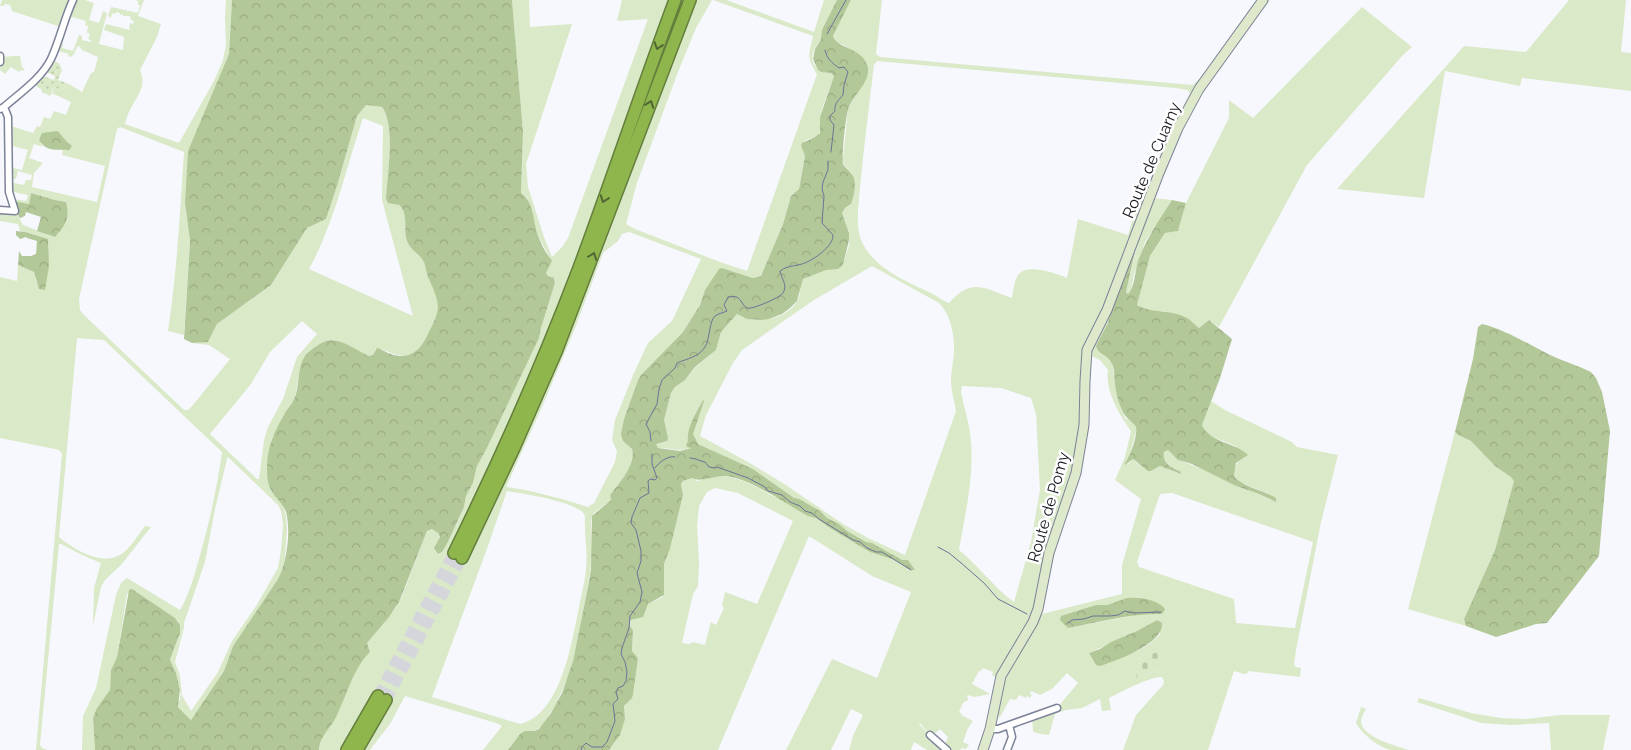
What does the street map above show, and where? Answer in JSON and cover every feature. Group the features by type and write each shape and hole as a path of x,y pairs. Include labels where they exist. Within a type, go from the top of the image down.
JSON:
{"highway":[{"path":"674,0 596,222 560,317 458,555 514,448 556,352 690,0"},
{"path":"347,750 382,698 358,750"}],"street":[{"path":"0,210 15,211 9,192 8,117 2,108 43,71 50,60 73,0"},
{"name":"Route de Cuarny","path":"1090,344 1107,310 1178,128 1199,90 1263,0"},
{"name":"Route de Pomy","path":"983,750 990,729 1000,680 1006,666 1033,622 1038,609 1049,553 1072,488 1080,455 1084,425 1086,359 1090,344"},
{"path":"990,729 998,729 1057,708"},
{"path":"1007,750 1012,737 1009,725"},
{"path":"930,735 947,750"}],"green space":[{"path":"2,0 72,0 61,27 12,11 10,5 0,6"},
{"path":"73,0 85,0 94,3 89,20 99,23 103,11 107,13 99,44 123,50 124,37 104,30 106,24 130,30 130,23 133,24 134,21 131,20 130,16 123,16 123,14 120,15 120,13 116,12 115,14 112,13 111,18 108,16 111,7 138,13 140,6 138,1 134,0 144,0 138,16 161,24 157,37 140,70 142,87 125,124 179,143 214,81 223,60 226,45 226,0 232,0 229,54 213,94 185,203 190,241 184,335 168,331 176,264 184,152 120,127 117,129 79,299 80,310 84,315 184,410 188,410 193,405 230,359 209,345 192,343 208,342 217,324 271,285 307,228 326,219 357,116 365,105 382,107 386,115 390,138 386,199 390,203 399,205 404,212 407,241 410,247 424,261 439,305 430,332 421,346 407,356 376,349 373,355 369,356 333,340 325,341 309,352 300,369 295,398 272,439 268,455 268,482 272,492 283,505 286,516 285,557 282,572 233,646 224,671 191,720 178,707 181,694 176,673 170,660 179,637 178,621 132,589 127,594 117,657 111,670 110,691 93,718 95,750 82,750 83,716 96,688 116,595 121,583 127,578 180,610 191,585 203,546 222,452 104,340 77,338 59,537 79,551 104,559 120,555 134,542 145,526 151,527 121,565 105,580 101,587 93,626 94,588 101,563 59,544 40,745 47,750 36,750 62,454 59,450 0,438 0,277 17,281 18,265 34,272 37,284 49,245 20,231 18,224 0,221 0,211 16,212 23,225 54,237 66,202 31,193 29,204 13,201 12,199 26,201 28,195 9,191 9,182 24,185 26,180 31,180 32,175 18,171 16,179 8,179 8,167 22,170 28,150 13,146 12,151 8,150 8,125 33,133 37,126 40,127 44,117 50,119 54,111 66,115 71,102 54,94 52,95 54,87 62,90 69,84 82,92 91,73 94,72 98,57 82,50 79,46 71,57 68,56 69,54 58,51 55,59 52,58 58,41 63,43 62,48 73,51 79,35 82,36 82,40 91,42 88,39 90,34 87,33 88,26 85,25 86,21 72,17 69,21 65,19","holes":["363,118 383,126 382,200 413,316 309,269 326,233","58,131 67,142 69,150 63,149 62,155 105,166 97,202 32,187 34,173 43,163 29,158 34,144 43,147 39,140","302,321 317,334 297,357 283,399 268,427 264,440 259,479 257,479 210,434 251,384 270,352","228,457 278,505 283,525 281,550 278,568 256,606 232,641 218,672 191,711 182,695 180,675 175,662 184,623 205,562"]},
{"path":"232,0 512,0 523,132 521,193 528,201 539,239 552,261 546,273 554,278 555,283 539,338 477,466 464,507 447,544 442,552 438,554 434,548 440,537 432,529 427,531 399,602 367,643 370,652 354,675 335,719 321,741 319,750 95,750 93,718 97,708 110,690 111,670 117,657 129,590 132,589 175,618 180,625 180,633 170,660 176,673 180,690 178,707 191,720 224,671 233,646 278,579 286,556 288,528 285,509 269,484 267,460 275,432 295,397 302,360 306,354 321,343 331,340 343,343 369,356 373,355 377,348 397,356 412,354 423,343 437,314 436,295 427,275 424,262 407,241 404,212 399,205 388,203 386,199 390,138 386,115 382,107 366,105 357,116 326,219 307,228 271,285 217,324 208,342 192,343 184,339 190,241 185,203 188,151 229,54"},
{"path":"512,0 529,0 530,27 572,24 526,164 528,187 552,257 568,238 648,19 617,21 622,0 712,0 696,28 678,72 637,183 626,224 747,271 817,74 809,56 813,36 713,0 726,0 814,32 824,0 837,0 822,37 812,55 813,63 818,69 831,73 834,76 820,117 821,129 818,136 806,140 801,146 805,156 799,189 791,196 783,224 761,276 753,278 722,268 705,290 700,305 683,332 638,380 624,419 623,441 632,449 632,461 610,495 611,500 594,513 591,521 592,554 589,582 573,661 556,704 542,726 536,730 520,734 508,750 483,750 502,726 405,696 390,724 370,750 319,750 322,737 331,725 358,666 370,652 367,643 395,609 402,596 427,531 432,529 438,533 440,538 434,548 438,554 442,552 447,544 464,507 477,466 539,338 555,279 546,273 552,261 537,235 527,197 521,193 523,132","holes":["629,232 701,259 672,321 648,343 633,375 615,420 612,440 617,451 615,462 594,503 588,507 526,490 507,487 576,326 603,253 618,241 622,234","507,491 562,502 573,506 585,516 587,556 585,574 568,657 555,692 546,707 534,718 520,724 432,697"]},
{"path":"837,0 851,0 833,36 839,44 861,56 868,68 864,84 848,110 845,129 843,164 853,176 855,184 851,204 842,213 849,233 843,265 838,269 826,270 803,279 797,301 782,314 762,320 747,319 737,314 721,332 716,350 695,367 671,393 664,420 668,438 667,441 656,444 658,448 680,451 691,448 686,445 689,431 692,420 703,400 693,434 698,444 753,469 794,498 820,511 847,531 902,560 908,560 915,570 911,570 895,560 870,552 816,518 808,516 768,493 736,478 726,476 699,480 692,478 683,481 681,484 683,495 670,549 664,564 664,595 648,604 643,617 630,620 629,625 633,630 632,651 638,658 633,694 632,698 624,706 625,719 620,735 609,750 508,750 520,734 525,731 539,729 562,693 573,661 589,582 592,516 611,500 610,495 632,461 632,449 623,441 621,434 624,419 638,380 683,332 700,305 705,290 719,269 722,268 753,278 761,276 783,224 791,196 799,189 805,156 801,146 802,143 820,133 820,117 834,76 831,73 818,70 813,59 815,49 821,39 822,30"},
{"path":"851,0 882,0 876,54 880,57 1193,85 1259,0 1270,0 1205,85 1180,130 1153,198 1172,200 1145,242 1131,290 1128,294 1126,292 1137,246 1108,323 1100,353 1112,362 1117,396 1122,411 1125,418 1135,424 1137,428 1129,458 1125,463 1128,464 1133,459 1151,471 1160,466 1178,473 1180,471 1170,467 1164,459 1164,452 1168,450 1178,460 1208,471 1236,486 1273,501 1276,498 1239,482 1234,476 1236,465 1245,458 1236,447 1212,436 1205,430 1202,425 1211,401 1225,410 1292,442 1297,447 1338,455 1321,522 1296,650 1294,664 1296,667 1301,668 1300,677 1248,671 1247,674 1244,674 1234,671 1208,750 1123,750 1136,715 1163,685 1162,677 1157,677 1128,688 1109,698 1111,710 1102,711 1100,699 1082,708 1066,710 1055,714 1049,735 1033,731 1032,716 1057,708 1078,683 1067,673 1052,689 1040,695 1031,691 1030,694 1032,695 1030,698 1019,695 1016,700 1010,699 1000,717 992,716 1000,680 992,675 993,672 983,668 979,671 972,684 990,694 975,697 967,695 968,700 963,703 959,712 973,721 967,730 963,742 969,745 966,749 950,750 945,745 948,737 940,729 933,735 930,735 920,723 919,724 944,750 927,750 914,742 911,750 849,750 863,715 851,709 831,750 786,750 832,659 877,678 911,592 872,576 809,536 718,750 609,750 616,741 625,719 624,706 629,701 638,658 632,651 633,630 629,625 630,620 641,615 648,604 663,597 664,564 670,549 683,495 681,484 683,481 692,478 697,481 714,476 725,476 748,483 776,498 772,482 753,469 698,444 678,450 658,448 655,444 667,441 664,420 671,393 675,387 685,380 696,367 716,350 721,332 737,314 762,320 779,316 794,306 799,297 803,279 821,271 838,268 843,265 849,245 849,233 842,213 851,204 854,188 853,175 843,161 848,109 868,74 866,62 844,45 834,42 833,36","holes":["877,61 1175,88 1188,90 1190,94 1166,144 1149,198 1140,195 1128,235 1078,219 1067,278 1041,270 1022,271 1015,283 1012,298 986,288 972,287 957,295 949,303 902,279 874,259 866,250 858,227 863,156 874,65","872,266 943,307 949,319 954,339 951,383 956,411 905,555 843,524 786,485 700,436 706,415 733,363 742,350 814,300","1092,356 1100,360 1108,370 1111,394 1131,431 1125,457 1115,480 1141,499 1122,565 1122,594 1042,614 1041,608 1088,419 1090,360","962,386 1001,388 1031,398 1036,414 1040,490 1031,542 1014,602 959,550 971,469 972,456 969,429 961,392","715,488 738,493 793,521 757,604 725,592 722,605 724,608 716,625 711,622 705,645 693,642 689,644 682,643 693,594 698,586 697,526 699,506 707,492","1172,493 1313,542 1295,628 1236,623 1234,599 1139,567 1137,562 1160,494","1115,602 1142,614 1068,628 1066,626 1065,623 1096,605 1107,605","1157,620 1160,634 1154,640 1131,654 1096,665 1089,653","1162,653 1161,669 1136,678 1141,656"]},
{"path":"1569,0 1626,0 1621,52 1631,53 1631,91 1522,78 1520,86 1445,71 1424,198 1337,189 1464,46 1526,52"},
{"path":"1362,7 1412,47 1307,165 1219,327 1209,320 1199,328 1166,312 1145,310 1137,305 1150,256 1165,233 1178,231 1186,203 1229,118 1229,100 1253,118"},
{"path":"20,56 22,67 25,69 23,71 19,72 11,67 5,74 0,70 2,57"},
{"path":"53,61 59,63 62,70 58,80 69,84 62,90 54,87 50,96 32,83 40,75 54,80 55,76 44,71 47,67 50,68"},
{"path":"58,131 72,146 69,150 49,149 39,140 42,133"},
{"path":"31,193 66,202 68,213 66,221 55,237 37,231 41,217 26,212 25,216 20,218 16,212 13,201 29,204"},
{"path":"1172,200 1186,203 1178,231 1165,233 1150,256 1137,305 1149,310 1181,315 1199,328 1209,320 1232,339 1220,378 1202,425 1206,431 1217,439 1236,447 1248,455 1236,463 1234,476 1242,483 1276,498 1276,502 1236,486 1192,464 1178,460 1168,450 1164,452 1164,459 1170,467 1180,471 1181,474 1160,466 1148,471 1133,459 1125,465 1135,440 1136,427 1125,416 1119,404 1112,364 1096,346 1108,323 1137,243 1126,292 1128,294 1145,245"},
{"path":"16,231 48,239 49,266 45,290 39,289 34,272 18,265 19,251 22,256 36,254 37,241 26,237 20,239 16,235"},
{"path":"1482,324 1508,333 1553,356 1591,372 1602,392 1610,431 1599,556 1547,623 1536,624 1496,637 1466,626 1464,619 1495,550 1514,481 1495,466 1471,441 1455,432 1473,359 1478,327"},
{"path":"1455,432 1471,441 1495,466 1512,477 1514,481 1495,550 1464,619 1466,626 1408,609"},
{"path":"1127,598 1142,598 1153,601 1165,609 1161,614 1126,617 1068,628 1060,620 1061,616"},
{"path":"1157,620 1162,623 1161,630 1148,644 1117,660 1100,666 1096,665 1089,653"},
{"path":"1163,651 1161,669 1136,678 1141,656"},
{"path":"1419,698 1471,713 1501,718 1526,719 1560,715 1610,715 1603,750 1551,750 1549,723 1511,725 1481,723 1417,702"},
{"path":"1361,707 1366,709 1361,720 1362,726 1366,731 1380,740 1409,750 1387,749 1366,736 1356,723"}],"waterway":[{"path":"827,34 846,0"},
{"path":"825,50 832,62 839,68 844,67 848,72 843,95 836,104 835,111 830,116 830,120 834,125 831,152"},
{"path":"651,441 650,432 646,424 657,404 662,380 675,368 677,363 696,355 705,347 713,318 727,311 724,305 728,297 738,298 747,308 760,305 777,297 783,293 785,287 780,271 811,260 824,251 831,243 833,235 822,223 824,196 822,189 828,170 828,161"},
{"path":"581,750 586,743 592,747 602,747 607,742 615,721 613,704 618,699 616,692 626,681 627,672 621,654 622,648 629,628 630,616 640,602 642,592 637,573 641,561 641,551 636,530 631,523 640,498 649,493 648,481 657,478 652,464 652,454"},
{"path":"655,468 664,460 675,457"},
{"path":"690,458 705,462 709,467 717,467 748,478 765,487 768,491 782,495 790,502 812,513 853,540 876,552 882,552 911,570"},
{"path":"938,547 960,562 984,583 998,599 1027,614"},
{"path":"1068,623 1072,620 1093,616 1118,615 1125,611 1133,613 1161,612"}],"tunnel":[{"path":"378,696 454,553"},
{"path":"386,700 462,558"}]}
